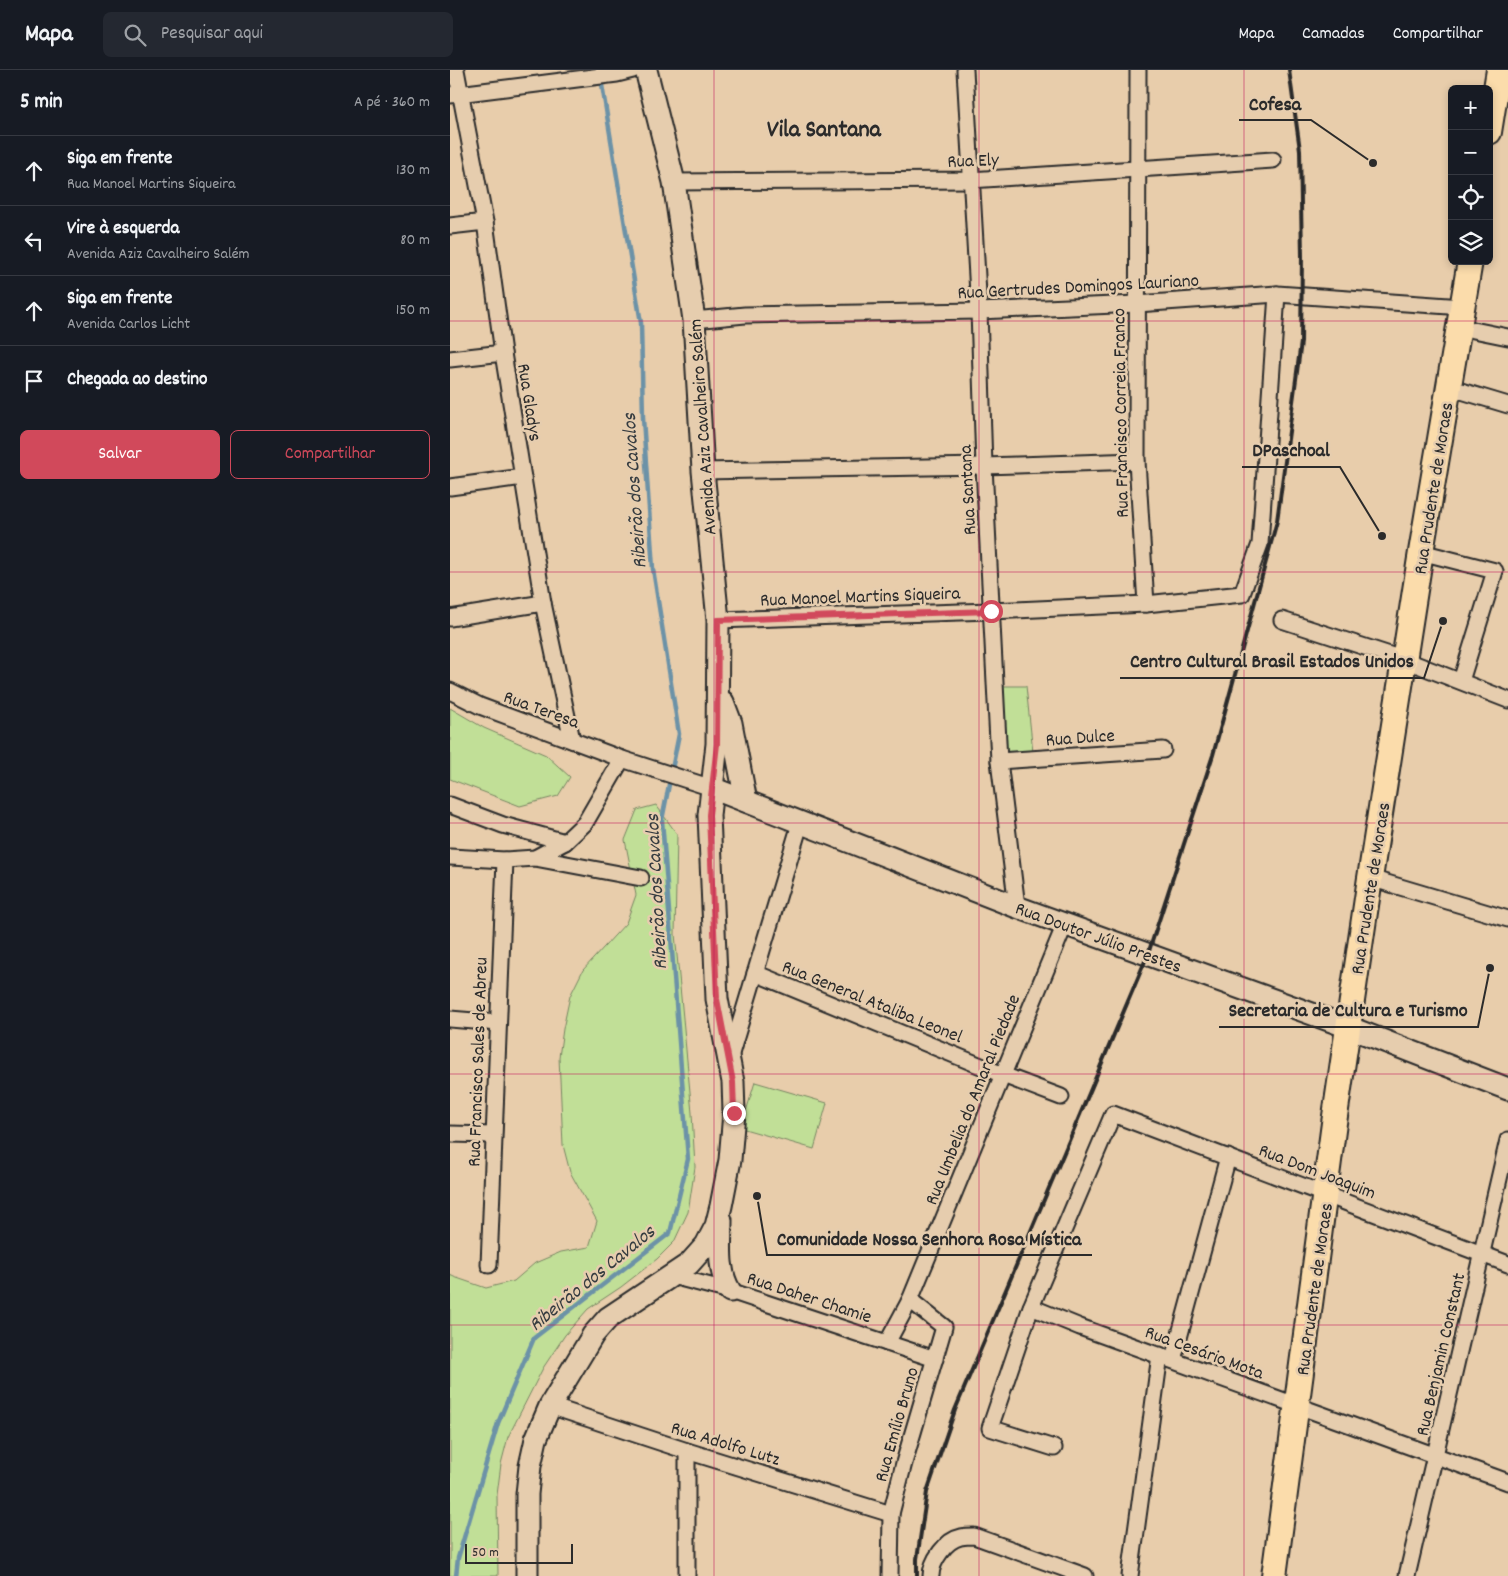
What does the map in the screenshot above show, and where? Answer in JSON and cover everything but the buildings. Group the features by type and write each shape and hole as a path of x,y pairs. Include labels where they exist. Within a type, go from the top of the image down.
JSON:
{"main road":[{"name":"Avenida Aziz Cavalheiro Salém","path":"646,70 674,182 694,320 703,471 718,620 717,744 709,815 717,999 733,1082 734,1113 730,1160 722,1206"},
{"path":"1489,130 1501,76"},
{"name":"Rua Prudente de Moraes","path":"1274,1576 1370,878 1421,552 1469,265"},
{"path":"718,688 731,724 746,801"},
{"name":"Rua Doutor Júlio Prestes","path":"712,788 800,824 1017,907 1348,1027 1508,1089"},
{"path":"527,1576 527,1494 530,1466 536,1439 550,1406 593,1335 608,1318 689,1264 706,1245 716,1226 722,1206"},
{"path":"722,1206 721,1266 724,1281 730,1291"}],"street":[{"name":"Rua Gladys","path":"456,70 455,95 485,222 503,352 543,603 572,740"},
{"path":"455,95 617,74 633,70"},
{"name":"Rua Santana","path":"965,70 979,311 984,466 999,761 1017,907"},
{"name":"Rua Francisco Correia Franco","path":"1138,70 1137,460 1146,604"},
{"name":"Rua Ely","path":"674,182 970,180 1273,160"},
{"path":"450,226 485,222"},
{"name":"Rua Gertrudes Domingos Lauriano","path":"694,320 745,315 979,311 1137,304 1277,294 1461,317 1508,337"},
{"name":"Rua Manoel Martins Siqueira","path":"718,620 1146,604 1242,594 1260,544 1277,294"},
{"path":"450,359 503,352"},
{"path":"1448,387 1508,405"},
{"path":"703,471 984,466 1137,460"},
{"path":"450,487 523,477"},
{"path":"1421,552 1494,571 1461,680"},
{"path":"450,618 543,603"},
{"path":"1282,620 1405,660 1461,680 1508,700"},
{"name":"Rua Teresa","path":"450,691 480,706 622,759 655,769"},
{"name":"Rua Dulce","path":"999,761 1163,750"},
{"path":"535,858 565,842 585,823 622,759"},
{"name":"Rua Doutor Júlio Prestes","path":"655,769 712,788"},
{"path":"450,805 503,825 565,842"},
{"path":"729,1061 800,824"},
{"path":"450,857 505,860 535,858 641,878"},
{"name":"Rua Francisco Sales de Abreu","path":"489,1265 505,860"},
{"path":"1370,878 1508,919"},
{"name":"Rua Umbelia do Amaral Piedade","path":"887,1343 910,1300 1065,924"},
{"name":"Rua General Ataliba Leonel","path":"755,973 1060,1097"},
{"path":"450,1019 498,1023"},
{"name":"Rua Dom Joaquim","path":"1030,1307 1113,1114 1508,1264"},
{"path":"450,1134 493,1135"},
{"name":"Rua Benjamin Constant","path":"1408,1576 1508,1140"},
{"path":"1130,1576 1166,1358 1228,1157"},
{"name":"Rua Daher Chamie","path":"672,1276 730,1291 935,1359"},
{"name":"Rua Emílio Bruno","path":"890,1576 891,1514 944,1327 910,1300"},
{"path":"1030,1307 990,1428 1054,1448"},
{"name":"Rua Cesário Mota","path":"1030,1307 1080,1327 1508,1482"},
{"name":"Rua Adolfo Lutz","path":"550,1406 891,1514"},
{"path":"687,1576 688,1451"},
{"path":"932,1576 935,1558 945,1547 960,1537 974,1536 1085,1576"}],"green space":[{"path":"997,686 1026,686 1033,752 1001,755"},
{"path":"450,708 484,728 546,755 570,777 558,796 520,806 450,779"},
{"path":"656,805 677,834 675,934 692,1113 695,1167 688,1212 674,1242 657,1259 621,1287 588,1309 565,1335 543,1368 508,1437 501,1464 497,1495 498,1576 450,1576 450,1275 486,1288 514,1281 535,1263 561,1252 589,1247 597,1221 570,1172 563,1145 559,1057 563,1029 570,996 583,970 626,923 636,895 625,840 637,810"},
{"path":"755,1082 827,1103 814,1149 741,1128"}],"waterway":[{"name":"Ribeirão dos Cavalos","path":"456,1576 458,1558 498,1423 534,1338 670,1233 688,1159 662,820 679,734 653,569 643,418 641,323 601,79"}],"railway":[{"path":"917,1576 917,1559 927,1492 955,1410 1148,954 1213,755 1277,521 1301,342 1300,150 1289,70"}],"place":[{"name":"Cofesa","path":"1373,163"},
{"name":"DPaschoal","path":"1382,536"},
{"name":"Centro Cultural Brasil Estados Unidos","path":"1443,621"},
{"name":"Secretaria de Cultura e Turismo","path":"1490,968"},
{"name":"Comunidade Nossa Senhora Rosa Mística","path":"757,1196"}],"district":[{"name":"Vila Santana","path":"824,128"}],"route":[{"path":"734,1113 733,1082 717,999 709,815 717,744 718,620 991,611"}]}
